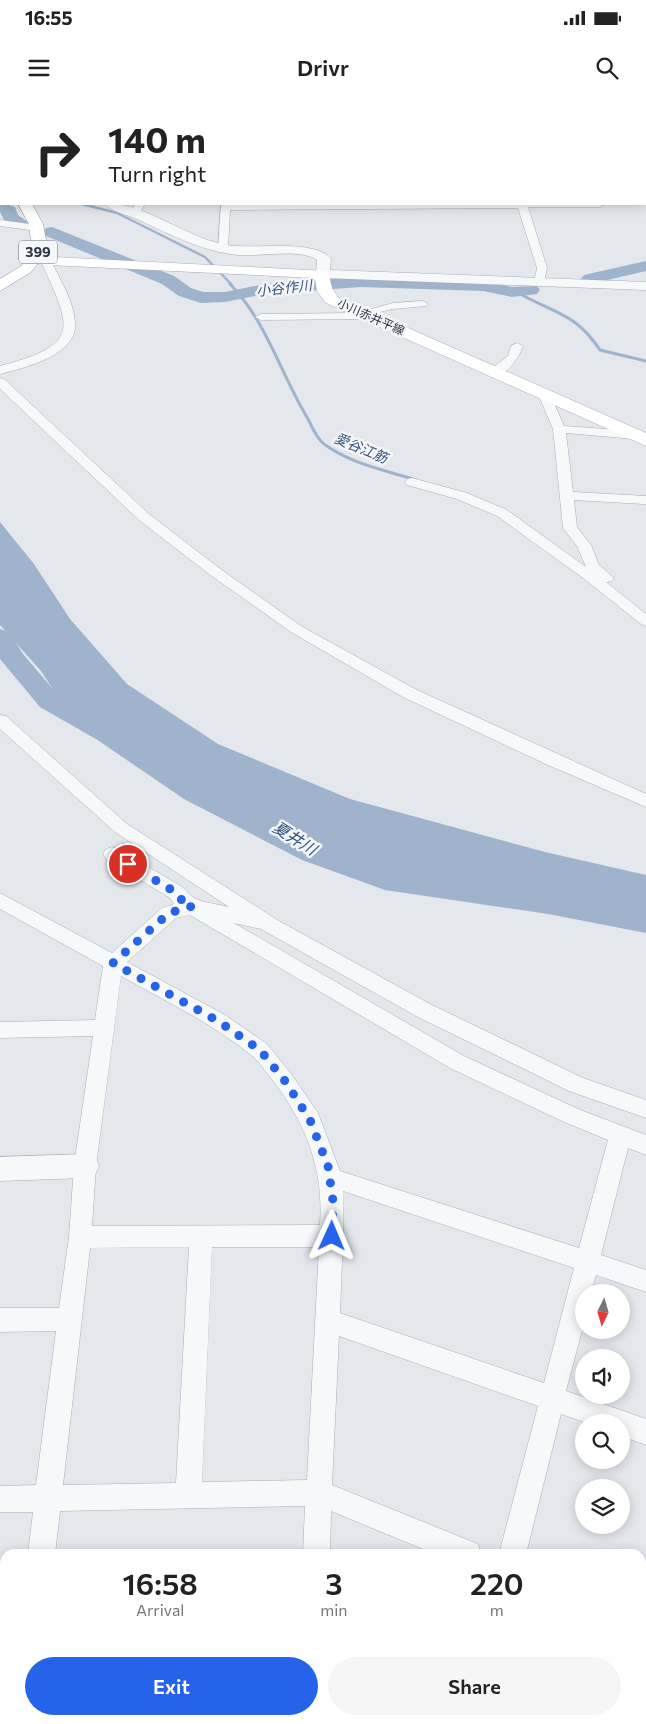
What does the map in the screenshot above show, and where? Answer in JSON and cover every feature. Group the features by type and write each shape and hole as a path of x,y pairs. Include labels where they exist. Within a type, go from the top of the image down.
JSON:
{"main road":[{"name":"399","path":"0,286 40,261 37,228 26,205"},
{"path":"40,261 231,270 323,282"},
{"name":"小川赤井平線","path":"323,282 332,300 642,437"}],"street":[{"path":"118,205 138,208 223,249 317,253 324,259 323,282 539,282 646,286"},
{"path":"223,249 226,206 374,205"},
{"path":"522,205 542,268 539,282"},
{"path":"0,223 37,228"},
{"path":"0,230 17,226"},
{"path":"0,370 47,354 66,340 68,335 70,328 68,316 40,261"},
{"path":"261,317 365,315 393,306 423,304"},
{"path":"495,372 512,358 517,346"},
{"path":"0,382 144,517 214,571 296,629 409,694 646,801"},
{"path":"544,394 559,430 570,528 584,545 594,567 646,608"},
{"path":"559,430 642,437"},
{"path":"412,482 462,496 502,513 520,524 588,575 646,621"},
{"path":"567,496 644,500"},
{"path":"0,720 121,828 266,922 423,1010 576,1084 646,1109"},
{"path":"112,854 177,893 183,902 193,906 457,1062 620,1136 646,1145"},
{"path":"0,900 218,1021 260,1050 285,1081 310,1120 328,1166 333,1201 316,1549"},
{"path":"42,1549 80,1237 85,1166 102,1028 113,963 169,913 193,906 266,922"},
{"path":"0,1030 102,1028"},
{"path":"513,1549 620,1136"},
{"path":"0,1168 85,1166"},
{"path":"329,1177 646,1281"},
{"path":"188,1494 201,1236"},
{"path":"80,1237 332,1236"},
{"path":"0,1320 69,1319"},
{"path":"328,1320 594,1414"},
{"path":"630,1426 646,1432"},
{"path":"0,1498 319,1493 456,1549"}],"water":[{"path":"0,522 34,564 70,619 127,684 218,744 350,799 545,852 646,875 646,933 548,914 385,890 302,860 184,799 77,726 41,671 0,625"}],"waterway":[{"name":"愛谷江筋","path":"86,205 117,213 205,257 232,285"},
{"name":"小谷作川","path":"0,207 9,210 10,217 20,222"},
{"name":"小谷作川","path":"52,232 168,280 185,292 201,298 225,297 265,289 361,282 483,286 512,292 531,290"},
{"name":"小谷作川","path":"590,279 646,266"},
{"name":"愛谷江筋","path":"230,284 243,299 264,332 298,402 321,442 334,451 357,462 416,480"},
{"path":"523,292 522,295 574,322 583,329 600,350 646,361"},
{"name":"夏井川","path":"0,637 12,658 49,701 104,732"}],"route":[{"path":"128,864 177,893 182,897 183,902 193,906 169,913 113,963 218,1021 260,1050 285,1081 310,1120 328,1166 333,1201 332,1236"}]}
